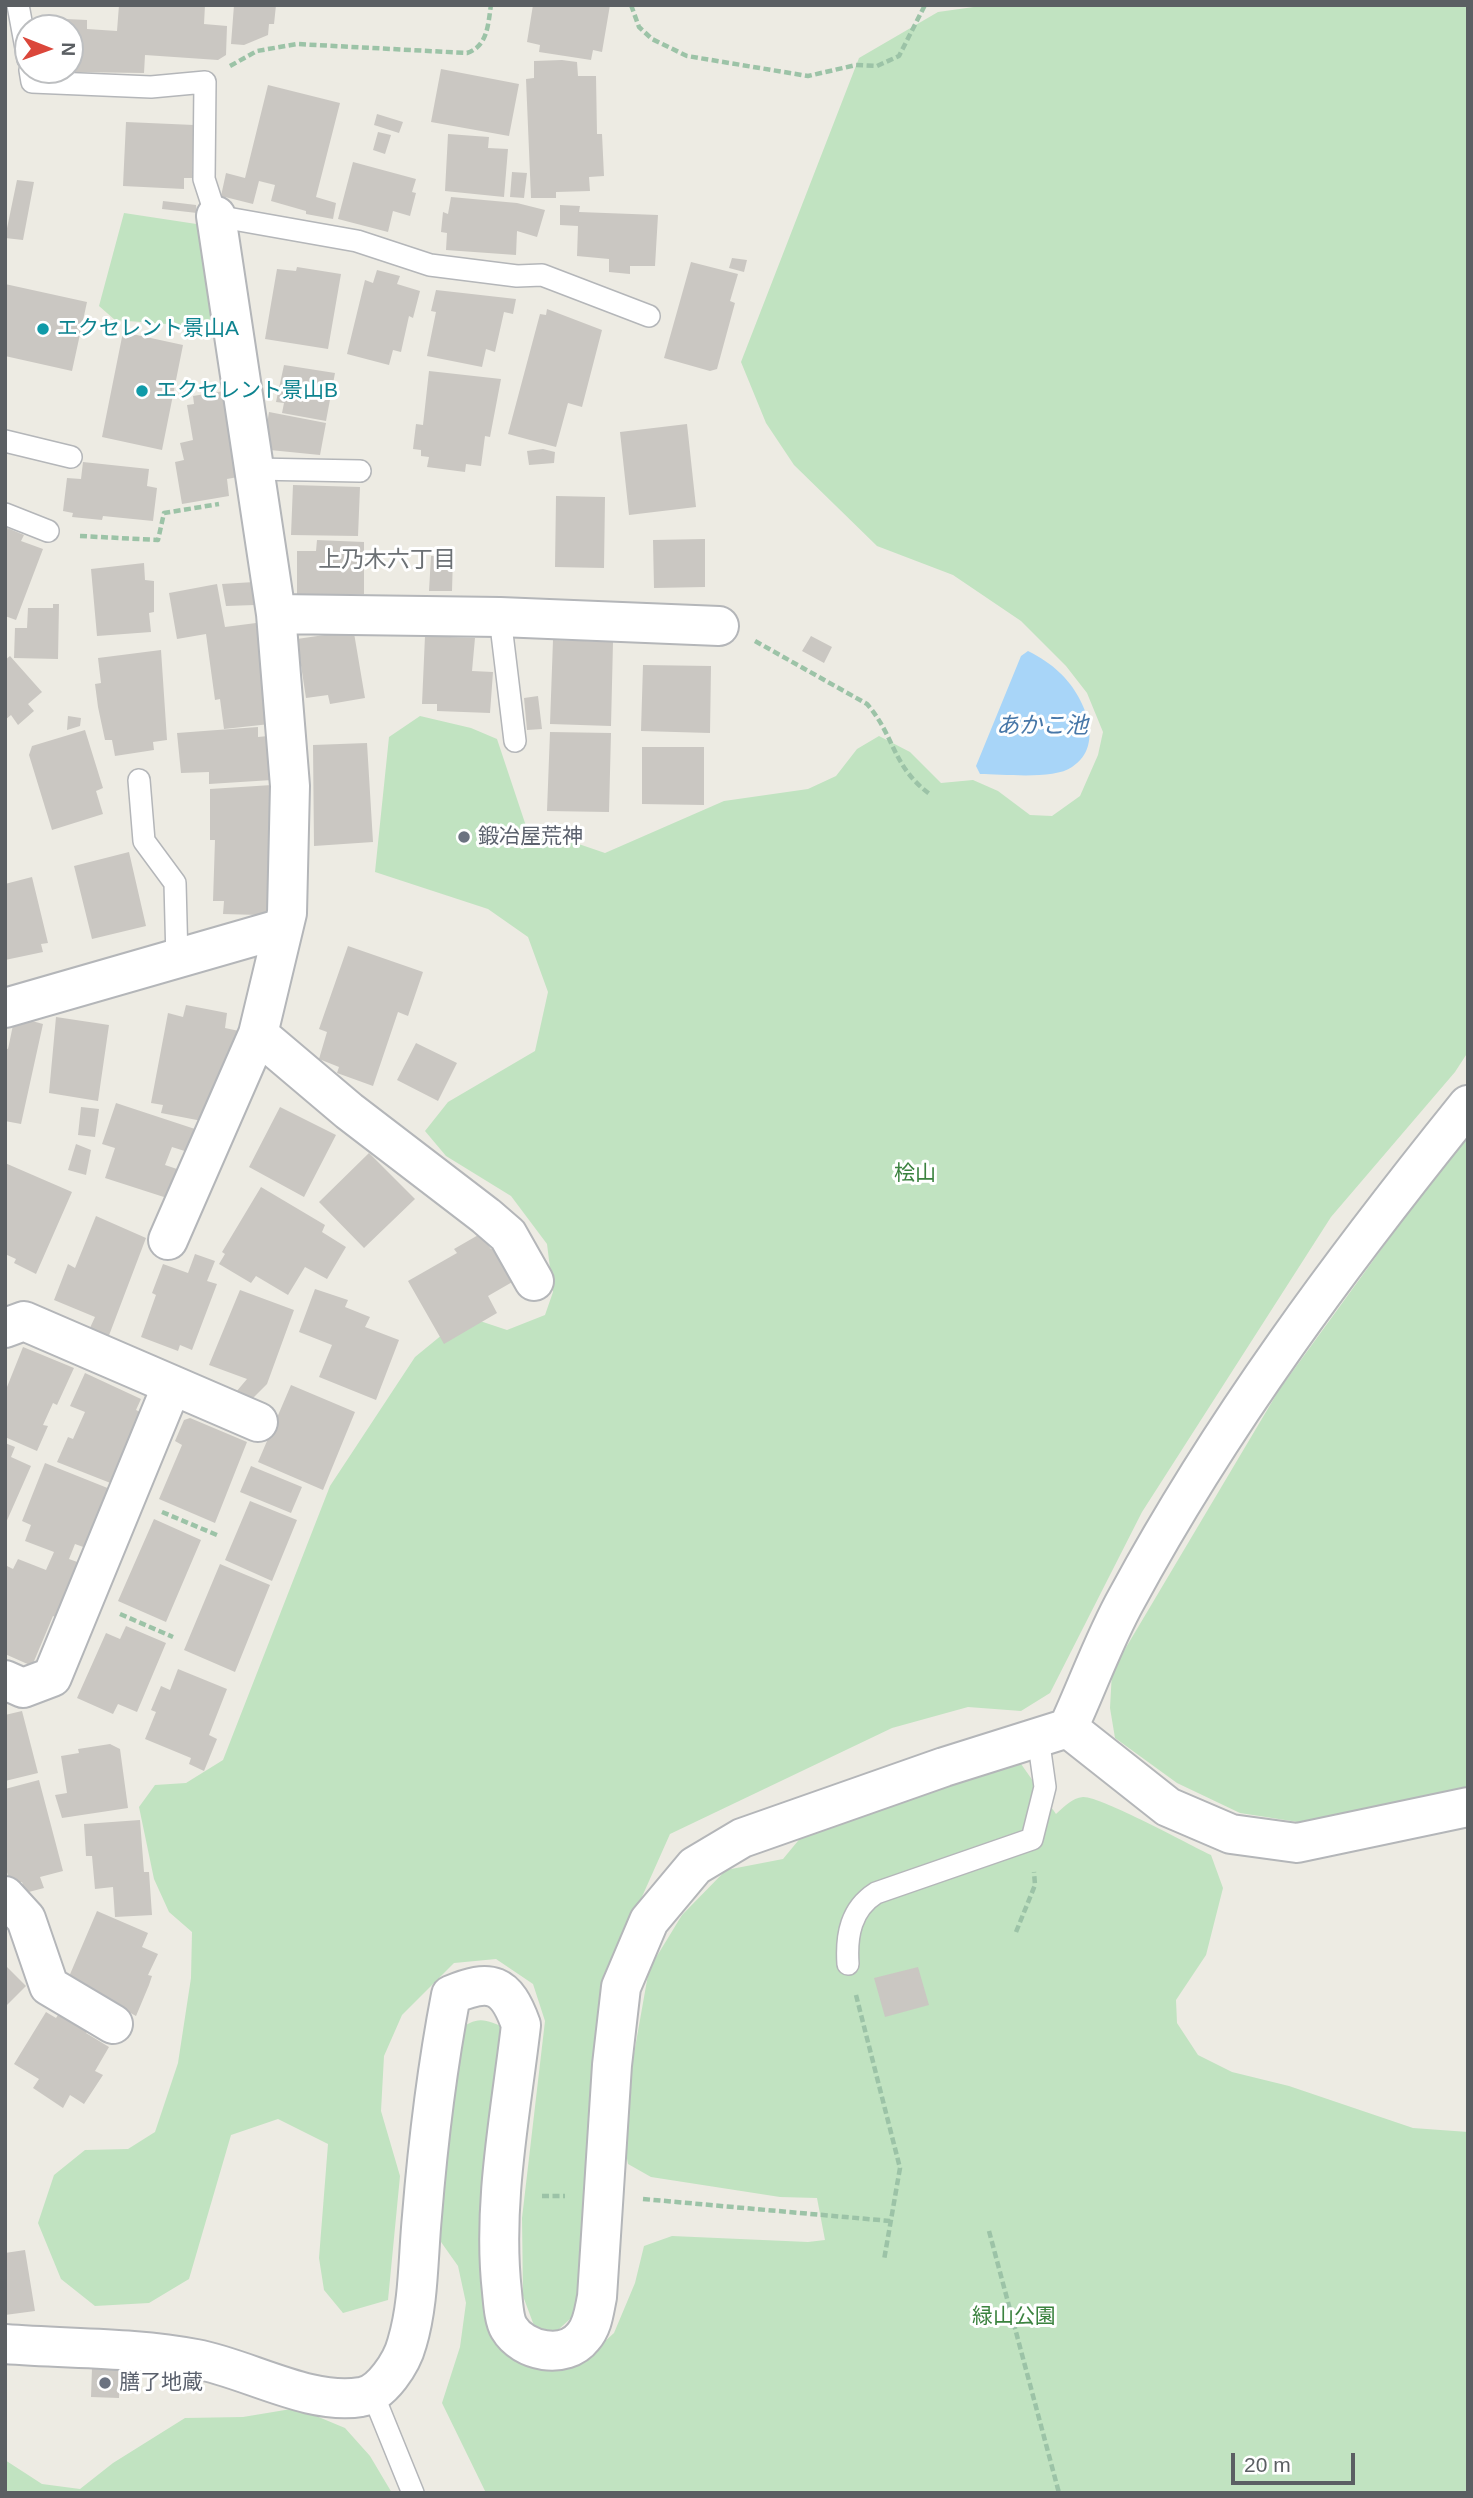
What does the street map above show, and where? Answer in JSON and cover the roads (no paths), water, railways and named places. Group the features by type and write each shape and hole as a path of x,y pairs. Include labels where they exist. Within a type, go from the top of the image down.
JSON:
{"street":[{"path":"168,1240 258,1034 287,901 290,786 276,614 216,216"},
{"path":"276,614 500,617 719,626"},
{"path":"5,1009 283,928"},
{"path":"258,1034 349,1111 508,1235 534,1281"},
{"path":"5,2344 150,2352 197,2359 308,2392 345,2398 363,2397 384,2384 407,2344 416,2290 439,2055 451,1995 477,1984 500,1989 513,2005 521,2025 503,2196 502,2293 509,2327 523,2343 548,2352 567,2348 582,2339 593,2321 612,2065 621,1987 649,1921 695,1866 742,1838 1053,1733 1125,1599 1269,1369 1358,1243 1468,1105"},
{"path":"5,1328 24,1321 258,1422"},
{"path":"5,1680 23,1688 51,1677 172,1385"},
{"path":"1053,1733 1168,1807 1231,1834 1297,1843 1468,1807"},
{"path":"5,1896 26,1919 49,1986 113,2024"}],"lane":[{"path":"80,84 151,87 205,82 204,179 216,216 357,241 430,265 517,276 542,275 649,316"},
{"path":"5,441 71,457"},
{"path":"256,483 360,471"},
{"path":"5,514 48,531"},
{"path":"500,617 515,741"},
{"path":"139,780 144,841 175,883 177,960"},
{"path":"848,1964 846,1942 855,1914 864,1901 876,1893 1032,1839 1045,1787 1053,1733"},
{"path":"372,2392 413,2493"}],"water":[{"name":"あかこ池","path":"1028,651 1057,670 1076,693 1088,720 1088,746 1082,758 1072,767 1053,774 980,774 976,766 1021,656"}],"place":[{"name":"エクセレント景山A","path":"43,329"},
{"name":"エクセレント景山B","path":"142,391"},
{"name":"鍛冶屋荒神","path":"464,837"},
{"name":"膳了地蔵","path":"105,2383"}],"district":[{"name":"上乃木六丁目","path":"387,561"}],"park label":[{"name":"桧山","path":"915,1174"},
{"name":"緑山公園","path":"1014,2317"}]}
